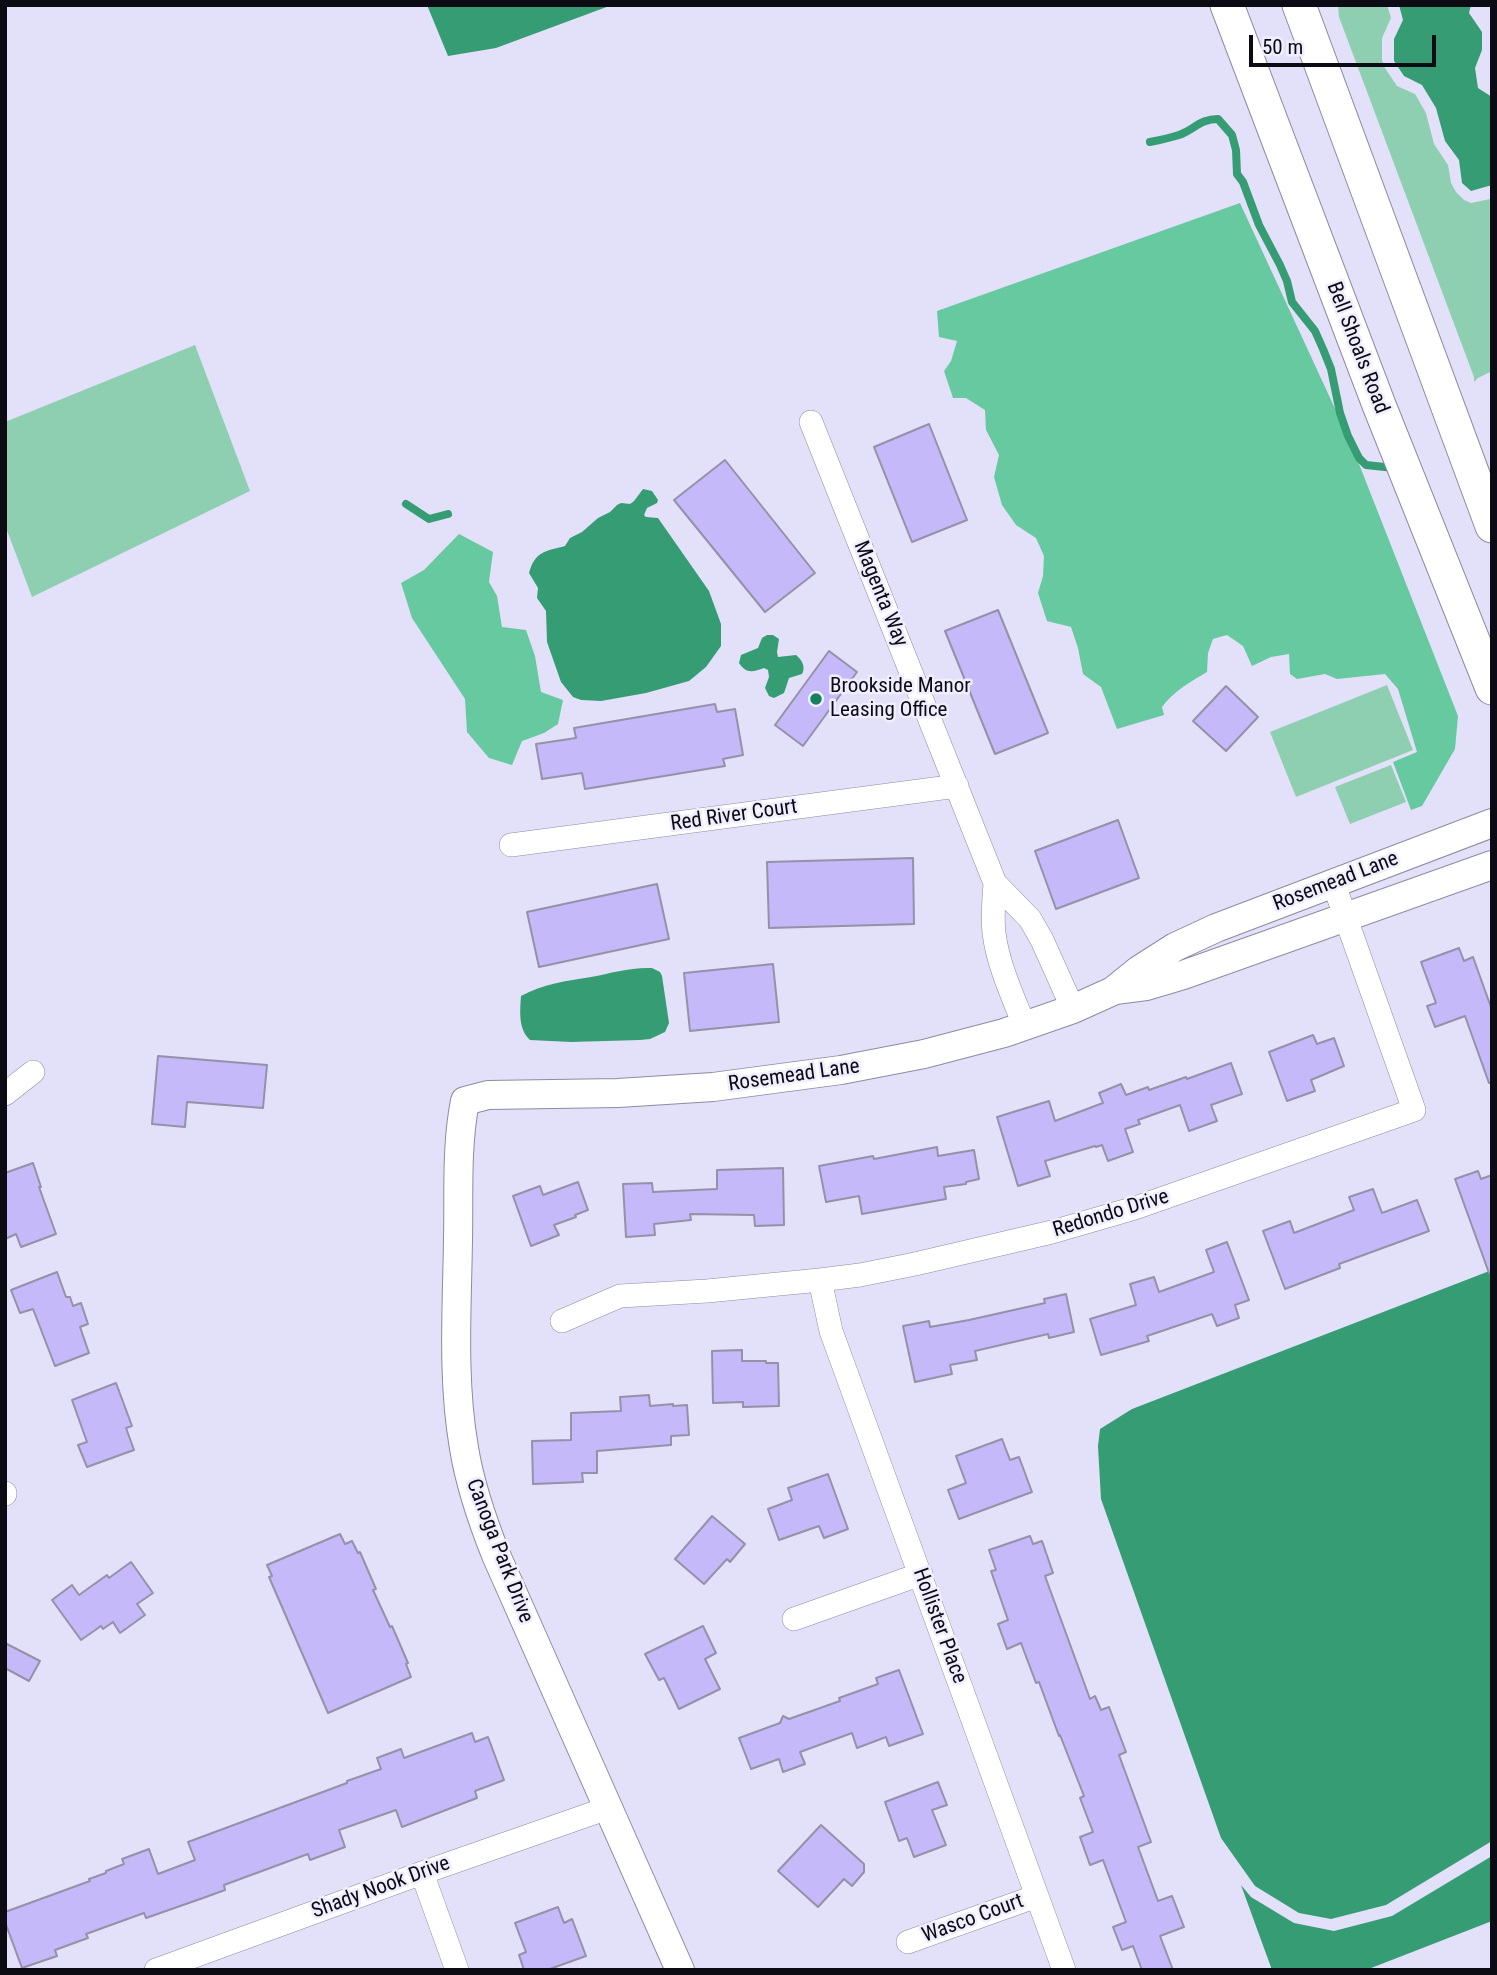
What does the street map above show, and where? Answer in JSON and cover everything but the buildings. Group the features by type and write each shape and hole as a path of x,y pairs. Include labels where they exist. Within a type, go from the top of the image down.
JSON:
{"main road":[{"name":"Bell Shoals Road","path":"1227,5 1379,405 1492,688"},
{"path":"1299,5 1492,526"}],"street":[{"name":"Magenta Way","path":"811,422 995,883 1030,919 1073,1009"},
{"name":"Red River Court","path":"511,845 957,786"},
{"name":"Rosemead Lane","path":"465,1101 488,1095 618,1093 713,1087 798,1076 924,1054 1025,1027 1113,990 1139,970 1195,938 1332,882 1492,823"},
{"name":"Rosemead Lane","path":"1113,990 1146,986 1184,975 1492,865"},
{"name":"Redondo Drive","path":"562,1321 620,1296 820,1280 915,1264 1052,1232 1124,1212 1413,1110 1332,882"},
{"name":"Magenta Way","path":"995,883 994,934 1025,1027"},
{"path":"5,1094 33,1072"},
{"name":"Canoga Park Drive","path":"465,1101 459,1139 456,1353 458,1405 464,1448 478,1507 496,1555 680,1970"},
{"name":"Hollister Place","path":"820,1280 831,1331 1064,1970"},
{"path":"793,1619 921,1574"},
{"name":"Shady Nook Drive","path":"156,1970 608,1808"},
{"path":"422,1873 457,1970"},
{"name":"Wasco Court","path":"908,1942 1037,1896"}],"shaded area":[{"path":"427,5 612,5 496,48 448,56"},
{"path":"1338,5 1387,5 1391,18 1382,38 1382,60 1385,68 1397,86 1415,94 1426,113 1434,144 1448,165 1451,183 1456,192 1471,203 1490,199 1492,202 1492,371 1474,382 1339,17"},
{"path":"1399,5 1471,5 1469,13 1482,32 1482,50 1475,68 1478,88 1492,97 1492,185 1471,191 1462,183 1459,160 1445,141 1436,108 1422,85 1404,76 1394,61 1394,39 1403,20"},
{"path":"1240,203 1350,441 1458,716 1455,749 1422,806 1411,810 1393,762 1417,752 1398,689 1385,674 1337,679 1325,674 1297,679 1290,674 1289,654 1271,657 1252,666 1243,646 1227,635 1213,639 1208,653 1207,672 1172,696 1162,707 1164,715 1117,729 1101,687 1083,674 1071,627 1047,621 1038,593 1043,576 1044,556 1036,538 1016,525 1002,505 994,477 999,455 986,430 985,410 966,398 953,398 944,371 951,361 957,341 939,337 937,311"},
{"path":"195,345 250,491 32,597 5,525 5,422"},
{"path":"643,489 652,491 658,500 647,508 644,515 658,518 709,591 721,624 721,646 706,667 689,681 646,693 601,701 581,700 573,697 561,682 547,642 546,611 537,598 538,588 529,573 531,566 538,556 565,546 570,538 617,505 630,504"},
{"path":"459,534 493,552 489,582 497,596 502,627 526,630 535,656 541,692 563,700 558,724 544,733 522,741 512,765 489,758 467,732 465,699 412,618 401,583 424,570"},
{"path":"767,635 779,639 778,657 796,655 803,666 802,674 789,678 784,693 774,698 769,696 765,688 769,677 768,670 747,670 739,663 741,655 758,648 762,638"},
{"path":"1387,685 1413,750 1296,797 1270,732"},
{"path":"1391,765 1406,802 1350,824 1335,787"},
{"path":"652,968 662,976 669,1023 665,1032 650,1039 571,1042 530,1040 523,1031 521,996 529,992 629,969"},
{"path":"1492,1270 1492,1841 1386,1905 1331,1919 1299,1913 1255,1886 1221,1838 1101,1499 1098,1446 1100,1429 1132,1409"},
{"path":"1492,1856 1492,1921 1366,1970 1272,1970 1241,1885 1251,1897 1294,1923 1334,1931 1392,1916"}],"waterway":[{"path":"1150,142 1185,133 1212,119 1218,119 1232,135 1237,174 1287,281 1292,302 1315,331 1323,349 1331,369 1348,436 1359,458 1366,465 1394,468"},
{"path":"406,504 429,519 448,514"}],"place":[{"name":"Brookside Manor Leasing Office","path":"816,699"}]}
